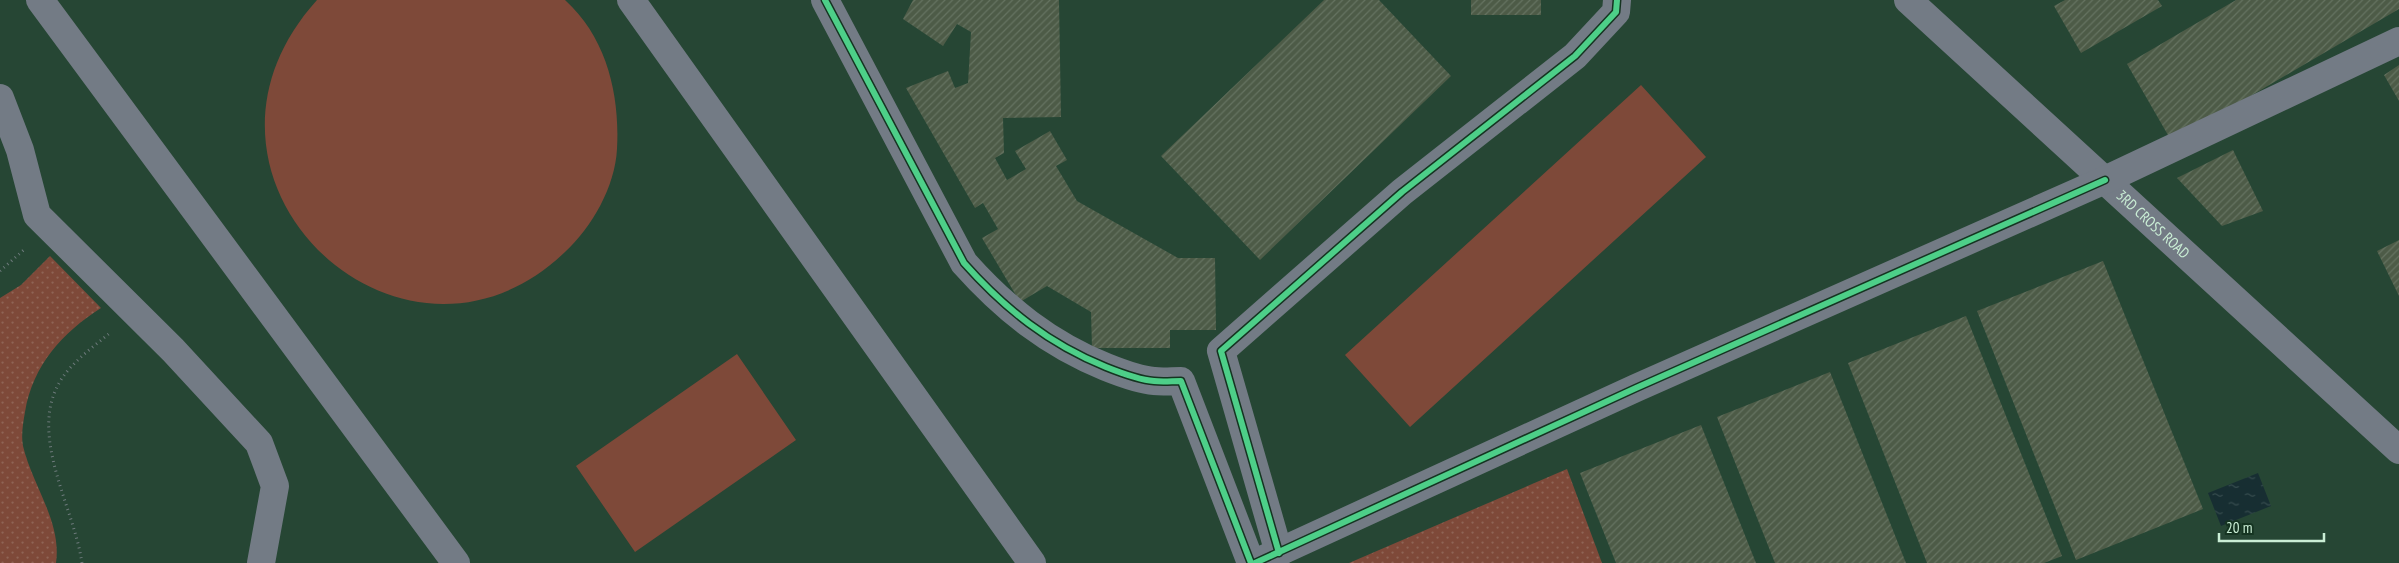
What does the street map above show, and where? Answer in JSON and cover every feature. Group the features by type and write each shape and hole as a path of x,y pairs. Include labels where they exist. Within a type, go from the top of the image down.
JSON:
{"street":[{"path":"40,0 456,563"},
{"path":"631,0 1032,563"},
{"path":"825,0 964,263 990,292 1019,318 1051,341 1083,358 1117,372 1152,381 1180,380 1251,563"},
{"path":"1617,0 1616,12 1575,56 1402,192 1220,351 1267,558 1636,388 2105,180 2399,41"},
{"name":"3RD CROSS ROAD","path":"1908,0 2399,450"},
{"path":"0,98 20,150 37,216 173,350 259,443 274,486 261,563"}],"path":[{"path":"82,563 50,450 47,429 50,408 58,386 70,368 134,312"}],"shaded area":[{"path":"317,0 565,0 579,15 601,50 613,88 617,129 615,163 607,192 593,218 575,242 565,252 501,294 435,304 372,288 320,251 282,199 265,136 275,68"},
{"path":"1641,85 1706,157 1410,427 1345,355"},
{"path":"50,256 101,308 74,328 51,352 35,379 25,412 22,434 23,446 27,461 51,518 57,548 56,563 0,563 0,298 21,285"},
{"path":"737,354 796,440 635,552 576,466"},
{"path":"1567,469 1602,563 1349,563"}],"water":[{"path":"2258,473 2271,506 2221,526 2208,493"}],"building":[{"path":"913,0 1059,0 1061,117 1003,118 1004,153 995,158 1007,180 1026,169 1015,151 1050,131 1067,160 1056,166 1077,201 1178,258 1215,258 1216,330 1170,330 1170,348 1092,348 1091,312 1047,286 1020,302 982,238 998,229 983,203 975,208 906,88 948,71 955,88 968,83 971,32 957,24 943,46 903,19"},
{"path":"1324,0 1379,0 1451,76 1260,260 1161,156"},
{"path":"1471,0 1541,0 1541,15 1471,15"},
{"path":"2065,0 2158,0 2162,6 2081,53 2054,6"},
{"path":"2236,0 2399,0 2399,9 2172,142 2127,64"},
{"path":"2399,65 2399,101 2384,75"},
{"path":"2233,150 2263,211 2222,226 2177,178"},
{"path":"2399,240 2399,296 2377,251"},
{"path":"2103,261 2203,509 2076,560 1977,311"},
{"path":"1966,316 2062,556 2044,563 1927,563 1848,363"},
{"path":"1830,372 1906,563 1775,563 1717,417"},
{"path":"1701,425 1756,563 1616,563 1580,473"}],"cycle path":[{"path":"825,0 964,263 1012,310 1029,324 1066,348 1085,358 1130,376 1157,381 1181,381 1251,563"},
{"path":"1279,553 1221,351 1402,192 1575,56 1616,12 1617,0"},
{"path":"1255,563 1636,388 2105,180"}]}
